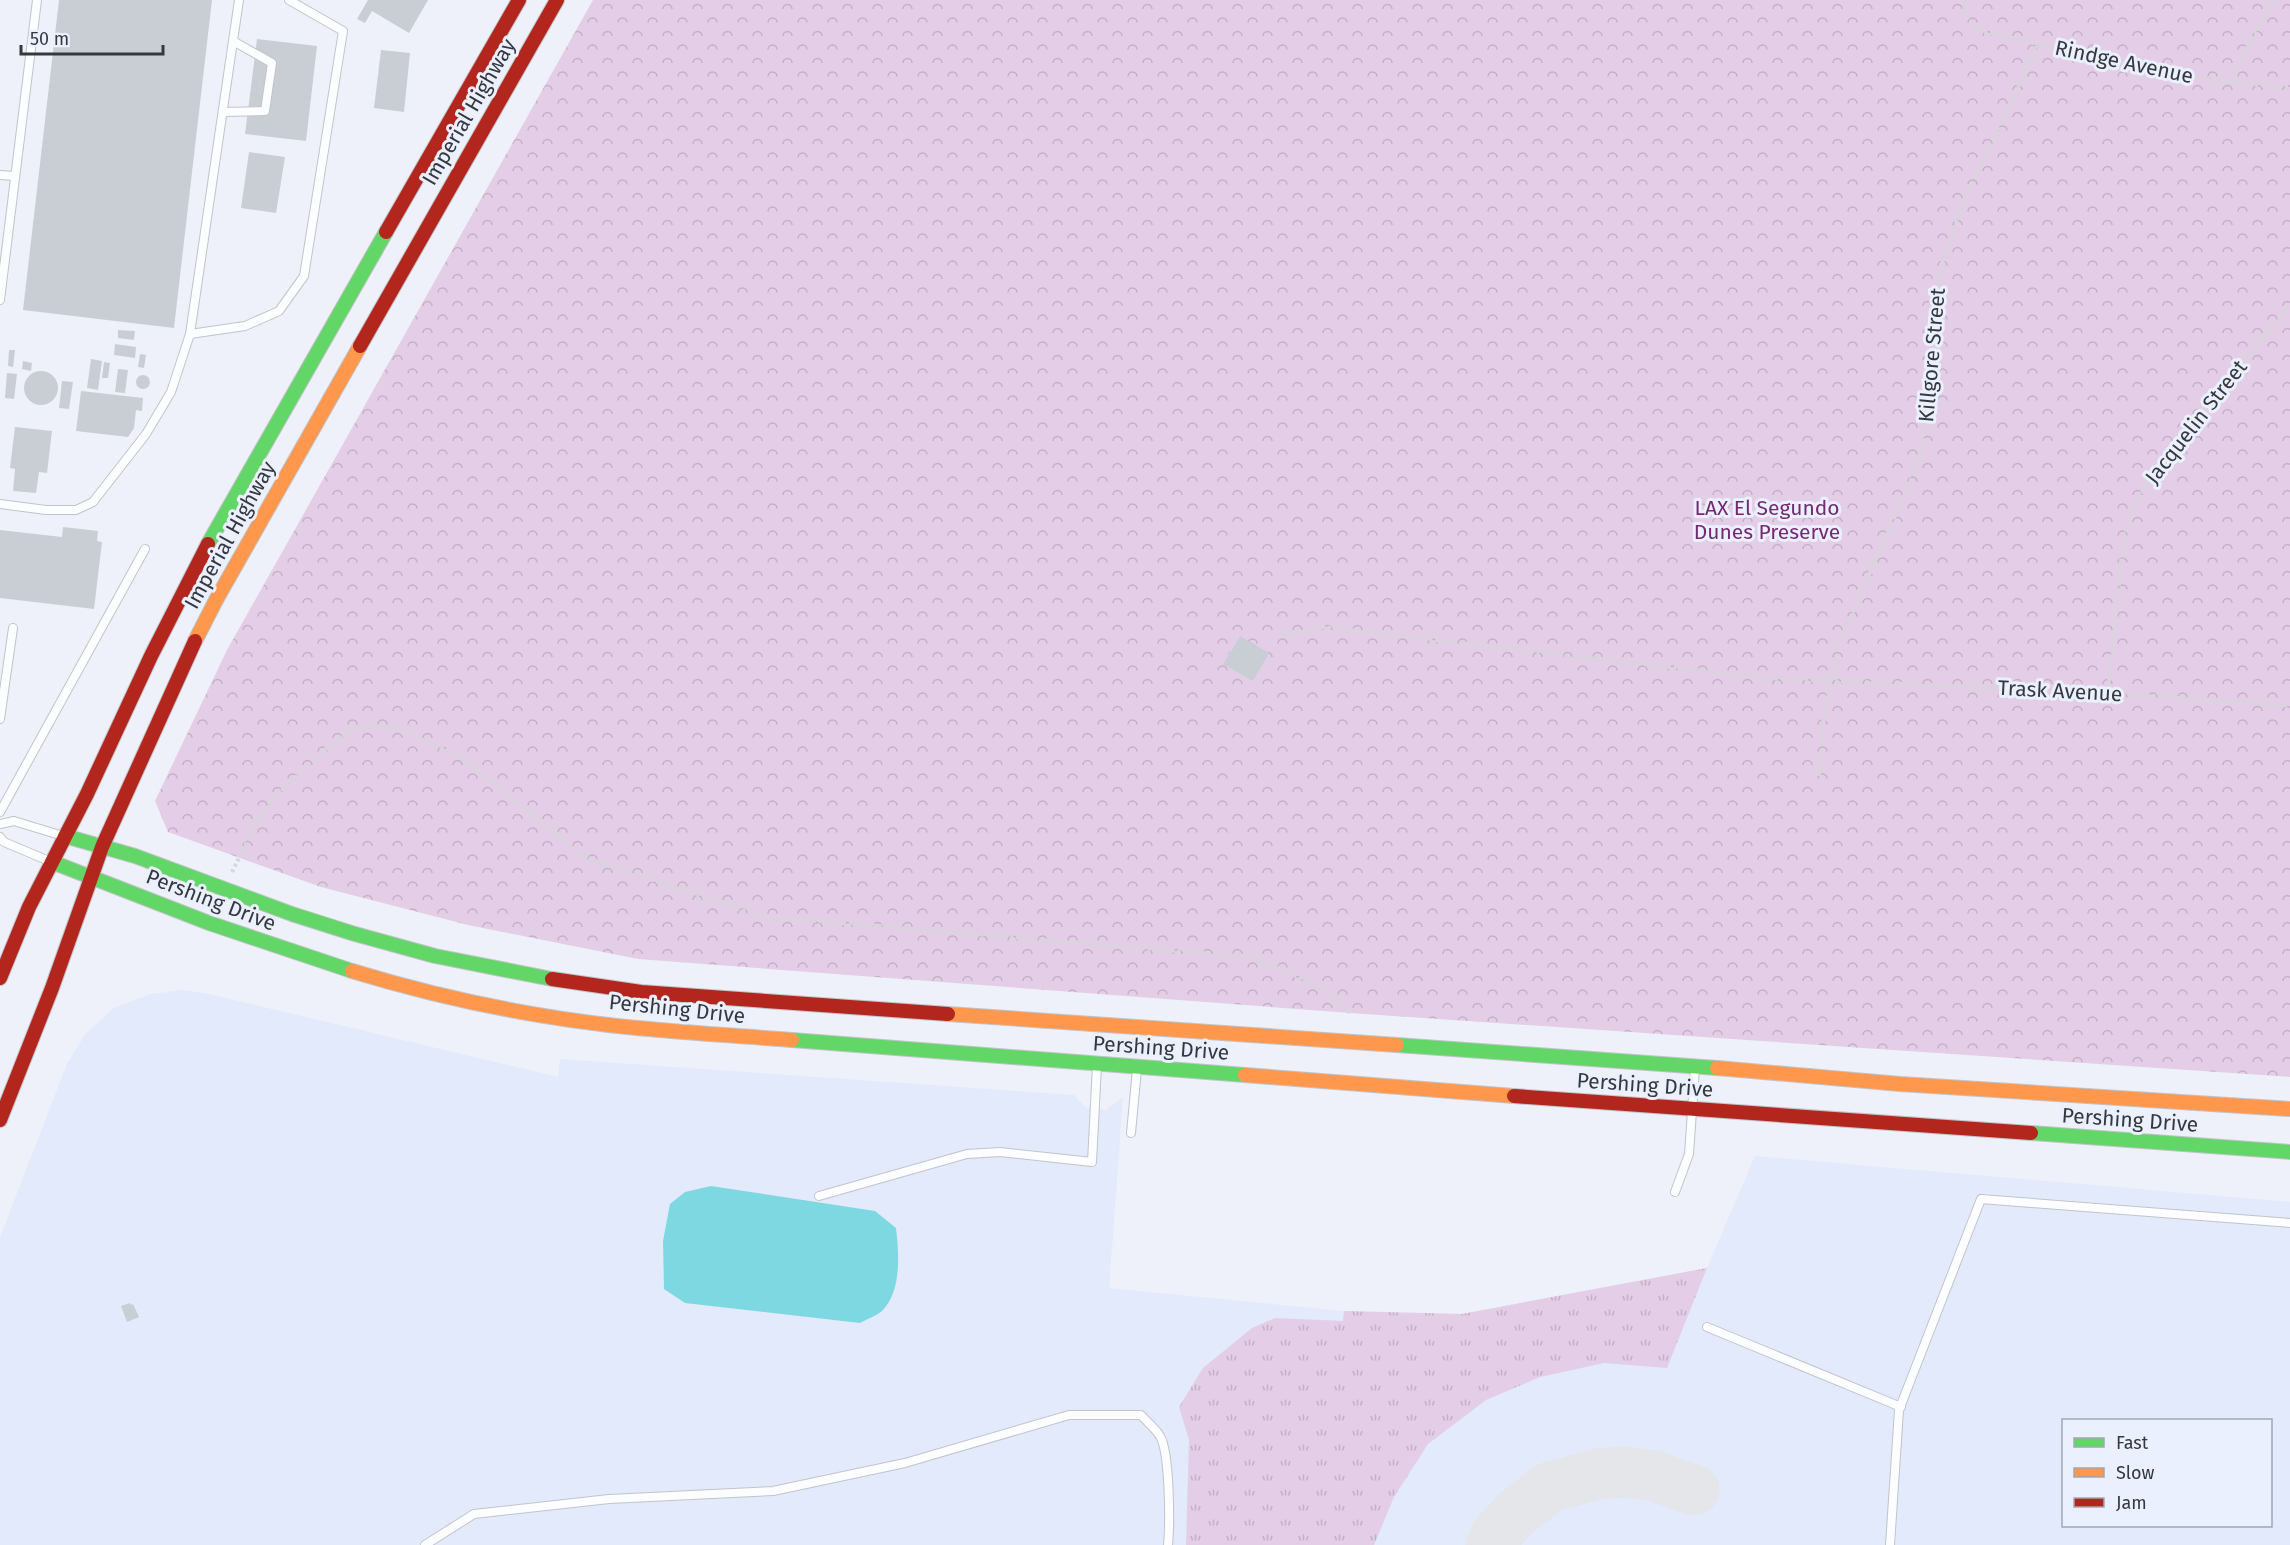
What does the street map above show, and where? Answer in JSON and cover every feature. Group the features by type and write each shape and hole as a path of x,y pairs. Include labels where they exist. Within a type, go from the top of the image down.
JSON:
{"main road":[{"name":"Imperial Highway","path":"0,978 29,907 87,794 151,656 213,535 519,0"},
{"name":"Imperial Highway","path":"0,1120 52,988 102,847 188,656 216,600 557,0"},
{"name":"Pershing Drive","path":"65,836 317,922 442,957 565,982 640,992 1695,1066 1900,1084 2290,1109"},
{"name":"Pershing Drive","path":"52,862 247,937 306,957 438,993 636,1028 1692,1109 2290,1152"}],"lane":[{"path":"0,300 37,0"},
{"path":"0,504 46,510 76,510 93,502 146,434 171,392 190,334 239,0"},
{"path":"190,334 245,326 279,311 304,276 344,31 289,0"},
{"path":"223,112 265,111 272,63 233,41"},
{"path":"0,175 15,177"},
{"path":"0,812 145,549"},
{"path":"0,719 13,628"},
{"path":"0,824 14,821 65,836"},
{"path":"0,837 4,842 52,862"},
{"path":"819,1196 967,1154 1000,1152 1092,1162 1097,1064"},
{"path":"1675,1192 1689,1154 1695,1066"},
{"path":"1131,1133 1137,1067"},
{"path":"1890,1545 1898,1421 1901,1407 1981,1199 2290,1223"},
{"path":"1707,1327 1901,1407"},
{"path":"425,1545 474,1514 609,1499 773,1491 905,1463 1069,1415 1118,1414 1141,1415 1161,1437 1168,1476 1170,1527 1168,1545"}],"path":[{"name":"Rindge Avenue","path":"1964,0 1965,16 1977,30 2185,75 2233,83 2290,87"},
{"path":"2233,83 2242,56 2274,0"},
{"name":"Killgore Street","path":"1819,776 1830,679 1843,634 1913,474 1924,443 1934,381 1939,272 1960,211 2038,45"},
{"name":"Jacquelin Street","path":"2108,693 2123,543 2132,513 2147,483 2165,456 2290,305"},
{"name":"Trask Avenue","path":"1281,636 1321,627 1765,678 1830,679 2108,693 2290,706"},
{"path":"224,889 258,820 273,799 326,749 350,731 372,725 404,731 455,753 587,858 759,916 1251,957 1287,971 1329,995 1350,1013"}],"shaded area":[{"path":"182,990 209,994 558,1077 560,1059 1074,1095 1086,1108 1106,1110 1123,1097 1109,1288 1344,1311 1462,1314 1707,1268 1755,1156 2290,1202 2290,1545 0,1545 0,1237 67,1064 86,1033 114,1008 151,994"}],"green space":[{"name":"LAX El Segundo Dunes Preserve","path":"593,0 2290,0 2290,1077 1350,1013 638,959 468,925 321,887 168,832 155,801 227,650"},
{"path":"1707,1268 1667,1368 1604,1363 1540,1377 1486,1400 1428,1444 1394,1497 1374,1545 1186,1545 1189,1440 1179,1407 1203,1368 1252,1328 1275,1318 1343,1321 1344,1311 1462,1314"}],"water":[{"path":"711,1186 875,1211 896,1228 898,1271 888,1303 880,1313 860,1323 685,1303 664,1289 663,1241 670,1204 685,1192"}],"building":[{"path":"59,0 212,0 174,328 23,310"},
{"path":"368,0 428,0 409,33 372,11 365,23 357,19"},
{"path":"257,39 317,46 306,141 245,134"},
{"path":"381,50 410,53 404,112 374,108"},
{"path":"249,152 285,157 276,213 241,208"},
{"path":"118,330 135,331 134,340 118,338"},
{"path":"115,344 136,347 135,358 114,355"},
{"path":"9,350 15,350 13,367 8,366"},
{"path":"140,354 146,355 144,368 138,367"},
{"path":"91,359 102,361 98,390 87,388"},
{"path":"23,361 32,363 31,371 22,369"},
{"path":"104,362 110,363 108,378 102,378"},
{"path":"118,369 128,370 125,393 115,392"},
{"path":"41,371 53,376 58,388 53,400 41,405 29,400 24,388 29,376"},
{"path":"7,373 17,374 14,399 5,398"},
{"path":"143,375 148,377 150,382 148,387 143,389 138,387 136,382 138,377"},
{"path":"62,381 73,382 69,409 59,408"},
{"path":"81,391 143,398 142,411 136,410 134,428 128,437 76,431"},
{"path":"15,427 52,431 47,473 39,472 36,493 13,491 15,469 10,468"},
{"path":"63,527 98,531 97,541 102,542 94,609 0,598 0,530 62,537"},
{"path":"1240,636 1269,653 1253,681 1223,664"},
{"path":"133,1304 139,1317 127,1322 121,1306"}],"taxiway":[{"path":"1491,1545 1497,1534 1515,1514 1550,1487 1598,1474 1624,1472 1654,1476 1694,1490"}],"traffic: fast":[{"path":"208,544 386,232"},
{"path":"65,836 135,856 292,914 355,934 435,956 552,979"},
{"path":"52,862 209,923 352,971"},
{"path":"792,1040 1245,1075"},
{"path":"1397,1045 1717,1068"},
{"path":"2031,1133 2290,1152"}],"traffic: slow":[{"path":"195,641 360,346"},
{"path":"352,971 493,1007 565,1019 656,1030 792,1040"},
{"path":"948,1014 1397,1045"},
{"path":"1717,1068 1900,1084 2290,1109"},
{"path":"1245,1075 1514,1096"}],"traffic: jam":[{"path":"386,232 519,0"},
{"path":"360,346 557,0"},
{"path":"0,978 29,907 87,794 151,656 208,544"},
{"path":"0,1120 52,988 102,847 195,641"},
{"path":"552,979 641,992 948,1014"},
{"path":"1514,1096 2031,1133"}]}
